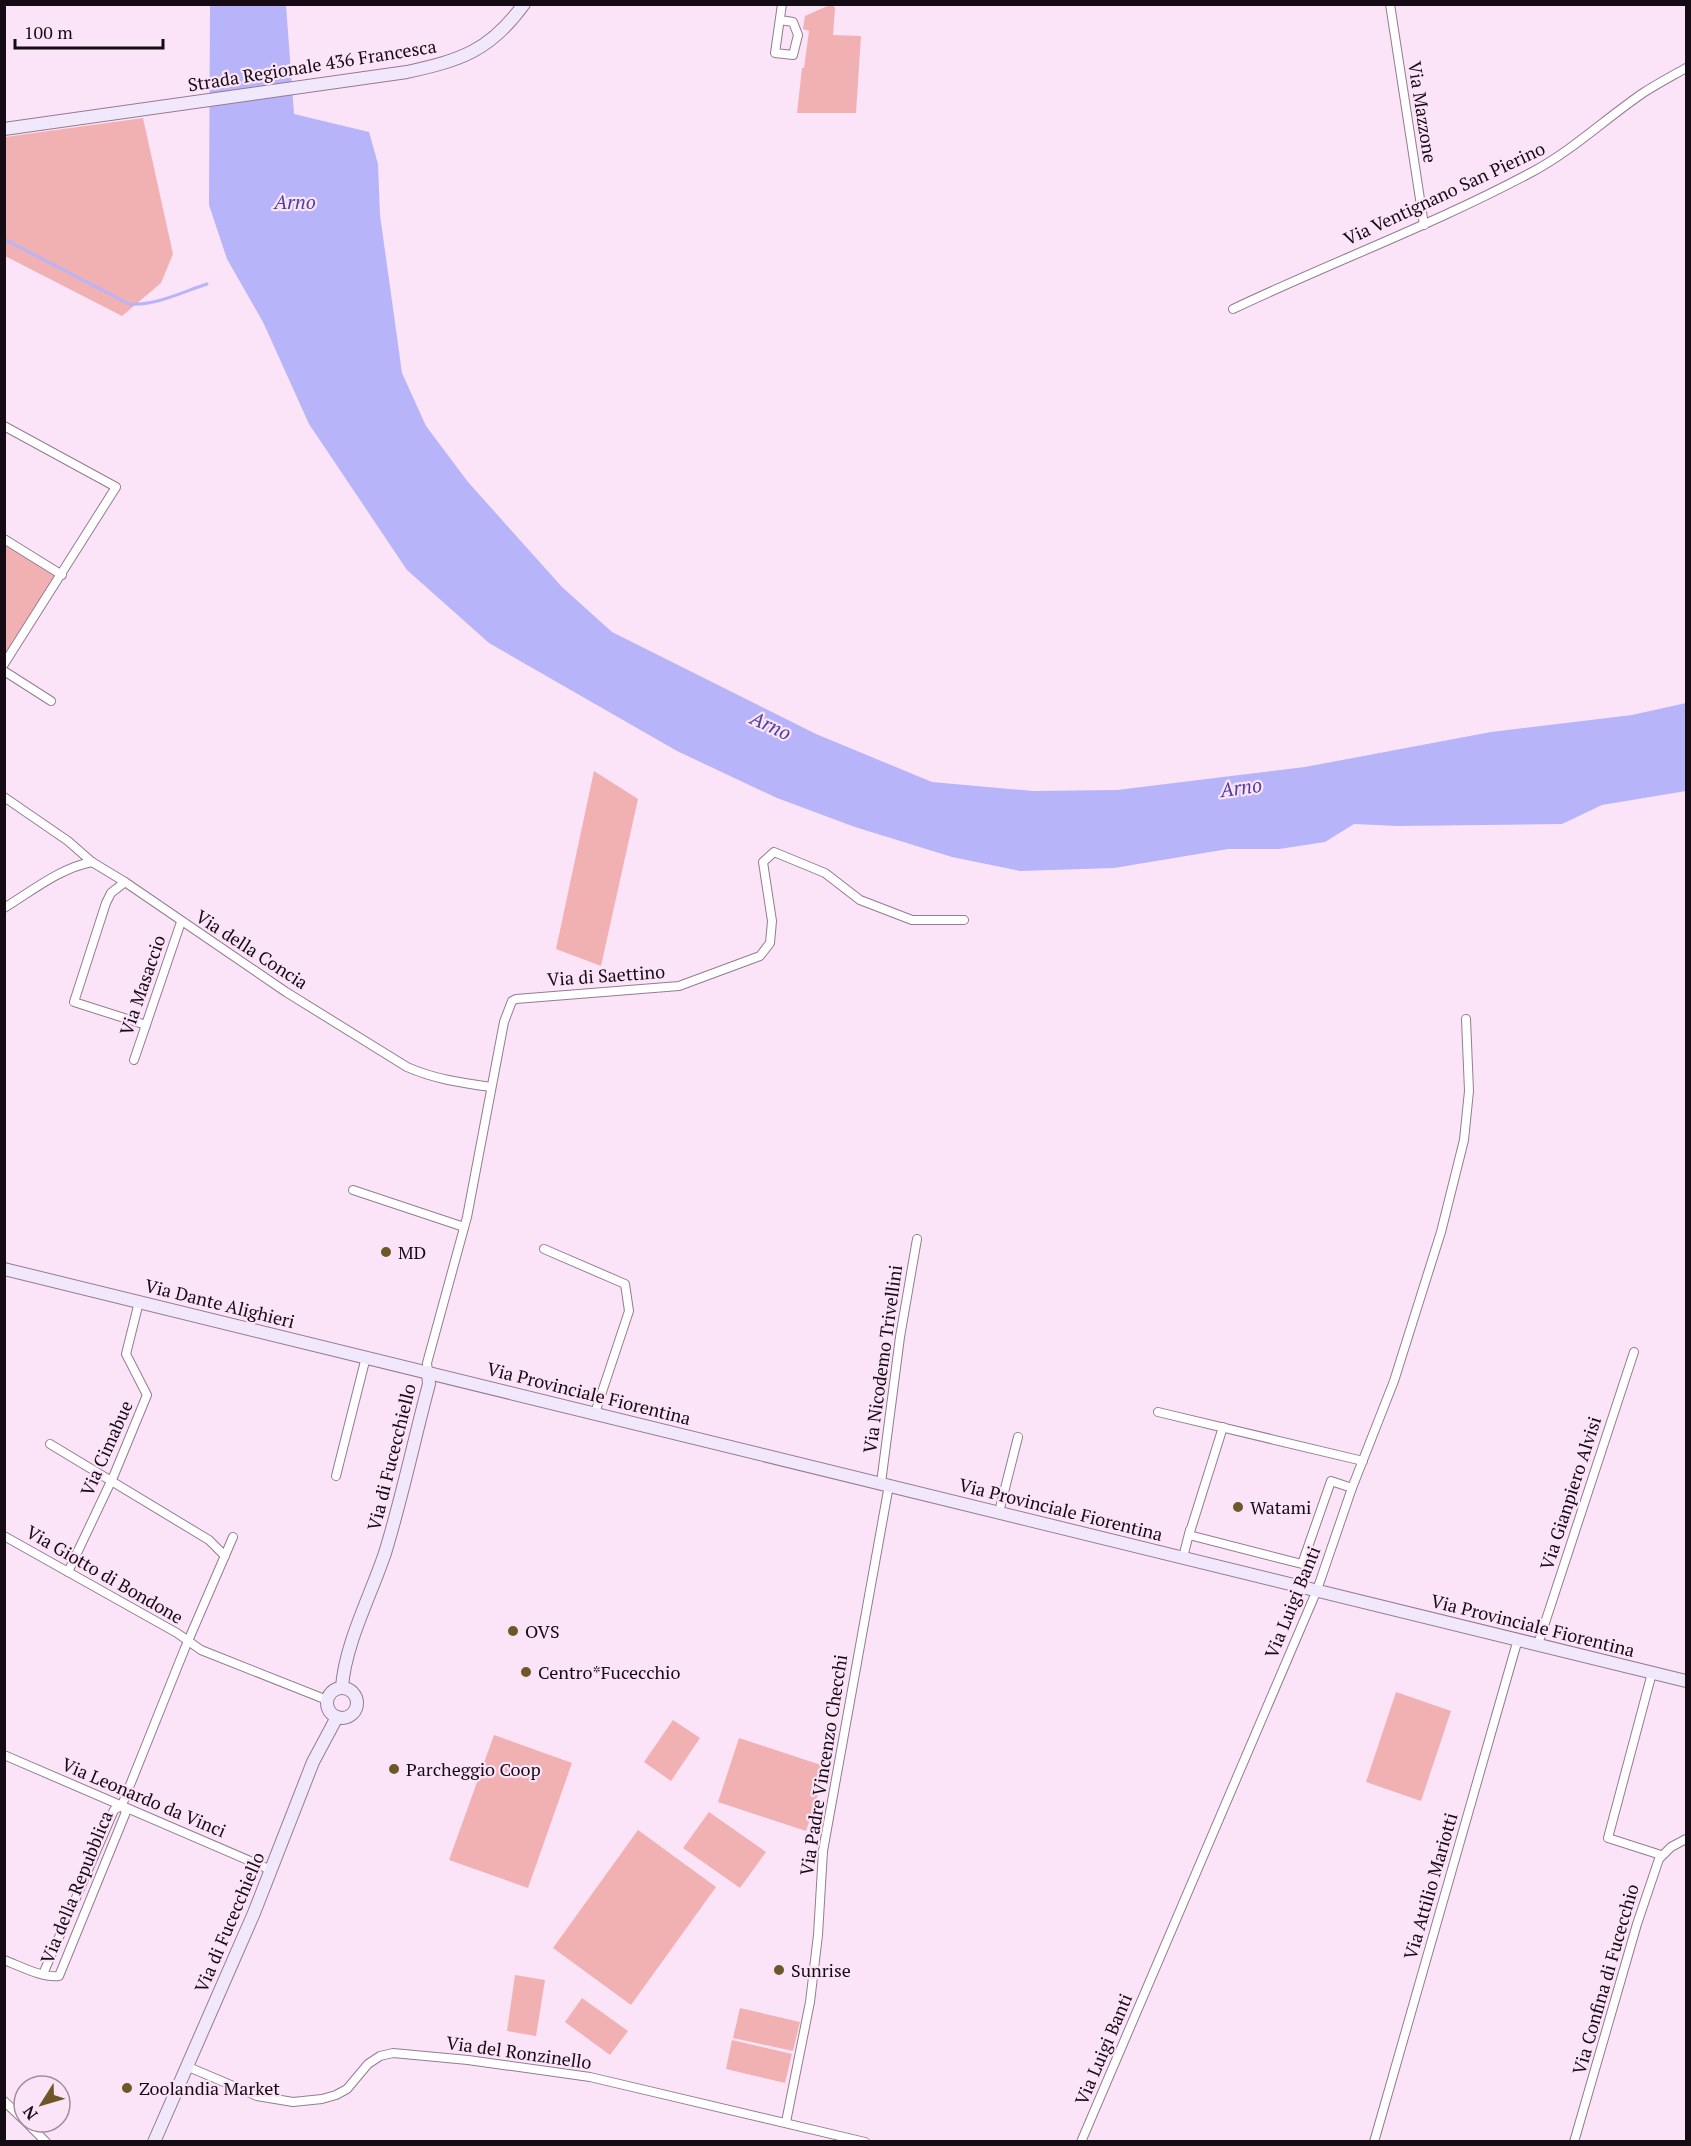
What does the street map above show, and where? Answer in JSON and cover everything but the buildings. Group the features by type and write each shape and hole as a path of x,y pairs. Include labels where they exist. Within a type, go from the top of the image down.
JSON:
{"main road":[{"name":"Strada Regionale 436 Francesca","path":"4,129 407,72 438,65 466,56 492,39 510,24 524,4"},
{"name":"Via Dante Alighieri","path":"4,1269 428,1372"},
{"name":"Via Provinciale Fiorentina","path":"428,1372 1686,1681"},
{"name":"Via di Fucecchiello","path":"154,2142 271,1870 313,1762 337,1717 350,1716 358,1704 355,1694 347,1688 342,1688 343,1674 385,1552 429,1384 428,1372"},
{"path":"337,1717 328,1708 327,1700 333,1691 342,1688"}],"street":[{"path":"780,20 782,4"},
{"name":"Via Mazzone","path":"1390,4 1424,225"},
{"name":"Via Ventignano San Pierino","path":"1233,309 1282,285 1424,225 1532,173 1567,152 1643,93 1686,68"},
{"path":"4,426 116,487 4,664"},
{"path":"4,539 62,574"},
{"path":"4,670 51,701"},
{"name":"Via della Concia","path":"4,797 68,841 92,862 125,882 181,922 286,992 407,1067 427,1076 491,1087"},
{"name":"Via di Saettino","path":"428,1372 427,1363 474,1184 491,1087 507,1010 512,1001 679,986 760,956 770,943 772,921 764,862 774,852 825,873 860,900 912,920 964,920"},
{"path":"4,908 65,871 92,862"},
{"path":"125,882 111,893 106,903 74,1002 146,1025"},
{"name":"Via Masaccio","path":"134,1060 181,922"},
{"name":"Via Luigi Banti","path":"1081,2142 1317,1590 1352,1488 1401,1360 1441,1232 1464,1140 1469,1091 1466,1019"},
{"path":"353,1190 464,1227"},
{"name":"Via Nicodemo Trivellini","path":"885,1484 900,1337 917,1239"},
{"path":"544,1249 625,1284 629,1311 595,1413"},
{"name":"Via Cimabue","path":"68,1572 111,1481 147,1395 126,1354 139,1302"},
{"name":"Via Gianpiero Alvisi","path":"1538,1644 1635,1352"},
{"path":"336,1476 366,1357"},
{"path":"1158,1412 1363,1461"},
{"path":"1183,1557 1223,1427"},
{"path":"999,1512 1018,1437"},
{"path":"50,1444 209,1540 225,1556"},
{"path":"1189,1535 1302,1564 1331,1481 1352,1488"},
{"name":"Via Padre Vincenzo Checchi","path":"786,2122 810,2002 818,1935 823,1851 885,1484"},
{"name":"Via Giotto di Bondone","path":"4,1536 201,1650 327,1700"},
{"name":"Via Giotto di Bondone","path":"188,1641 233,1537"},
{"name":"Via Attilio Mariotti","path":"1374,2142 1518,1639"},
{"path":"122,1805 188,1641"},
{"path":"1652,1672 1608,1838 1661,1855 1686,1839"},
{"name":"Via Leonardo da Vinci","path":"4,1755 271,1870"},
{"name":"Via della Repubblica","path":"122,1805 126,1812 59,1976 43,1974 114,1810 122,1805"},
{"name":"Via Confina di Fucecchio","path":"1574,2142 1637,1924 1661,1855"},
{"path":"4,1960 43,1974"},
{"name":"Via del Ronzinello","path":"186,2066 257,2096 276,2101 306,2102 336,2096 346,2089 368,2064 380,2056 393,2053 468,2060 590,2077 865,2142"}],"shaded area":[{"path":"832,4 835,8 833,35 861,36 856,113 797,113 809,31 803,29 805,16"},
{"path":"143,118 173,254 161,283 122,316 5,256 5,137"},
{"path":"5,538 62,575 5,664"},
{"path":"594,771 638,799 601,966 556,949"},
{"path":"1396,1692 1451,1711 1421,1801 1366,1782"},
{"path":"673,1720 700,1738 671,1781 644,1762"},
{"path":"494,1735 572,1763 528,1888 449,1860"},
{"path":"739,1738 827,1767 806,1831 718,1802"},
{"path":"709,1812 766,1852 740,1888 683,1848"},
{"path":"638,1830 716,1887 631,2005 553,1948"},
{"path":"515,1975 545,1980 536,2036 507,2031"},
{"path":"582,1998 628,2031 610,2055 565,2022"},
{"path":"740,2008 800,2022 793,2051 733,2038"},
{"path":"732,2040 792,2054 785,2083 726,2069"}],"water":[{"name":"Arno","path":"210,5 286,5 294,114 369,132 378,164 380,215 402,373 426,426 468,482 562,587 612,632 816,734 932,782 1033,791 1117,790 1305,767 1491,732 1632,715 1686,703 1686,791 1602,805 1562,824 1398,826 1354,824 1325,842 1279,849 1228,849 1114,868 1020,871 952,857 855,827 777,798 677,751 489,643 407,570 309,424 263,322 227,259 209,205"}],"waterway":[{"path":"4,239 129,304 159,301 207,284"}],"place":[{"name":"MD","path":"386,1252"},
{"name":"Watami","path":"1238,1507"},
{"name":"OVS","path":"513,1631"},
{"name":"Centro*Fucecchio","path":"526,1672"},
{"name":"Parcheggio Coop","path":"394,1769"},
{"name":"Sunrise","path":"779,1970"},
{"name":"Zoolandia Market","path":"127,2088"}]}
